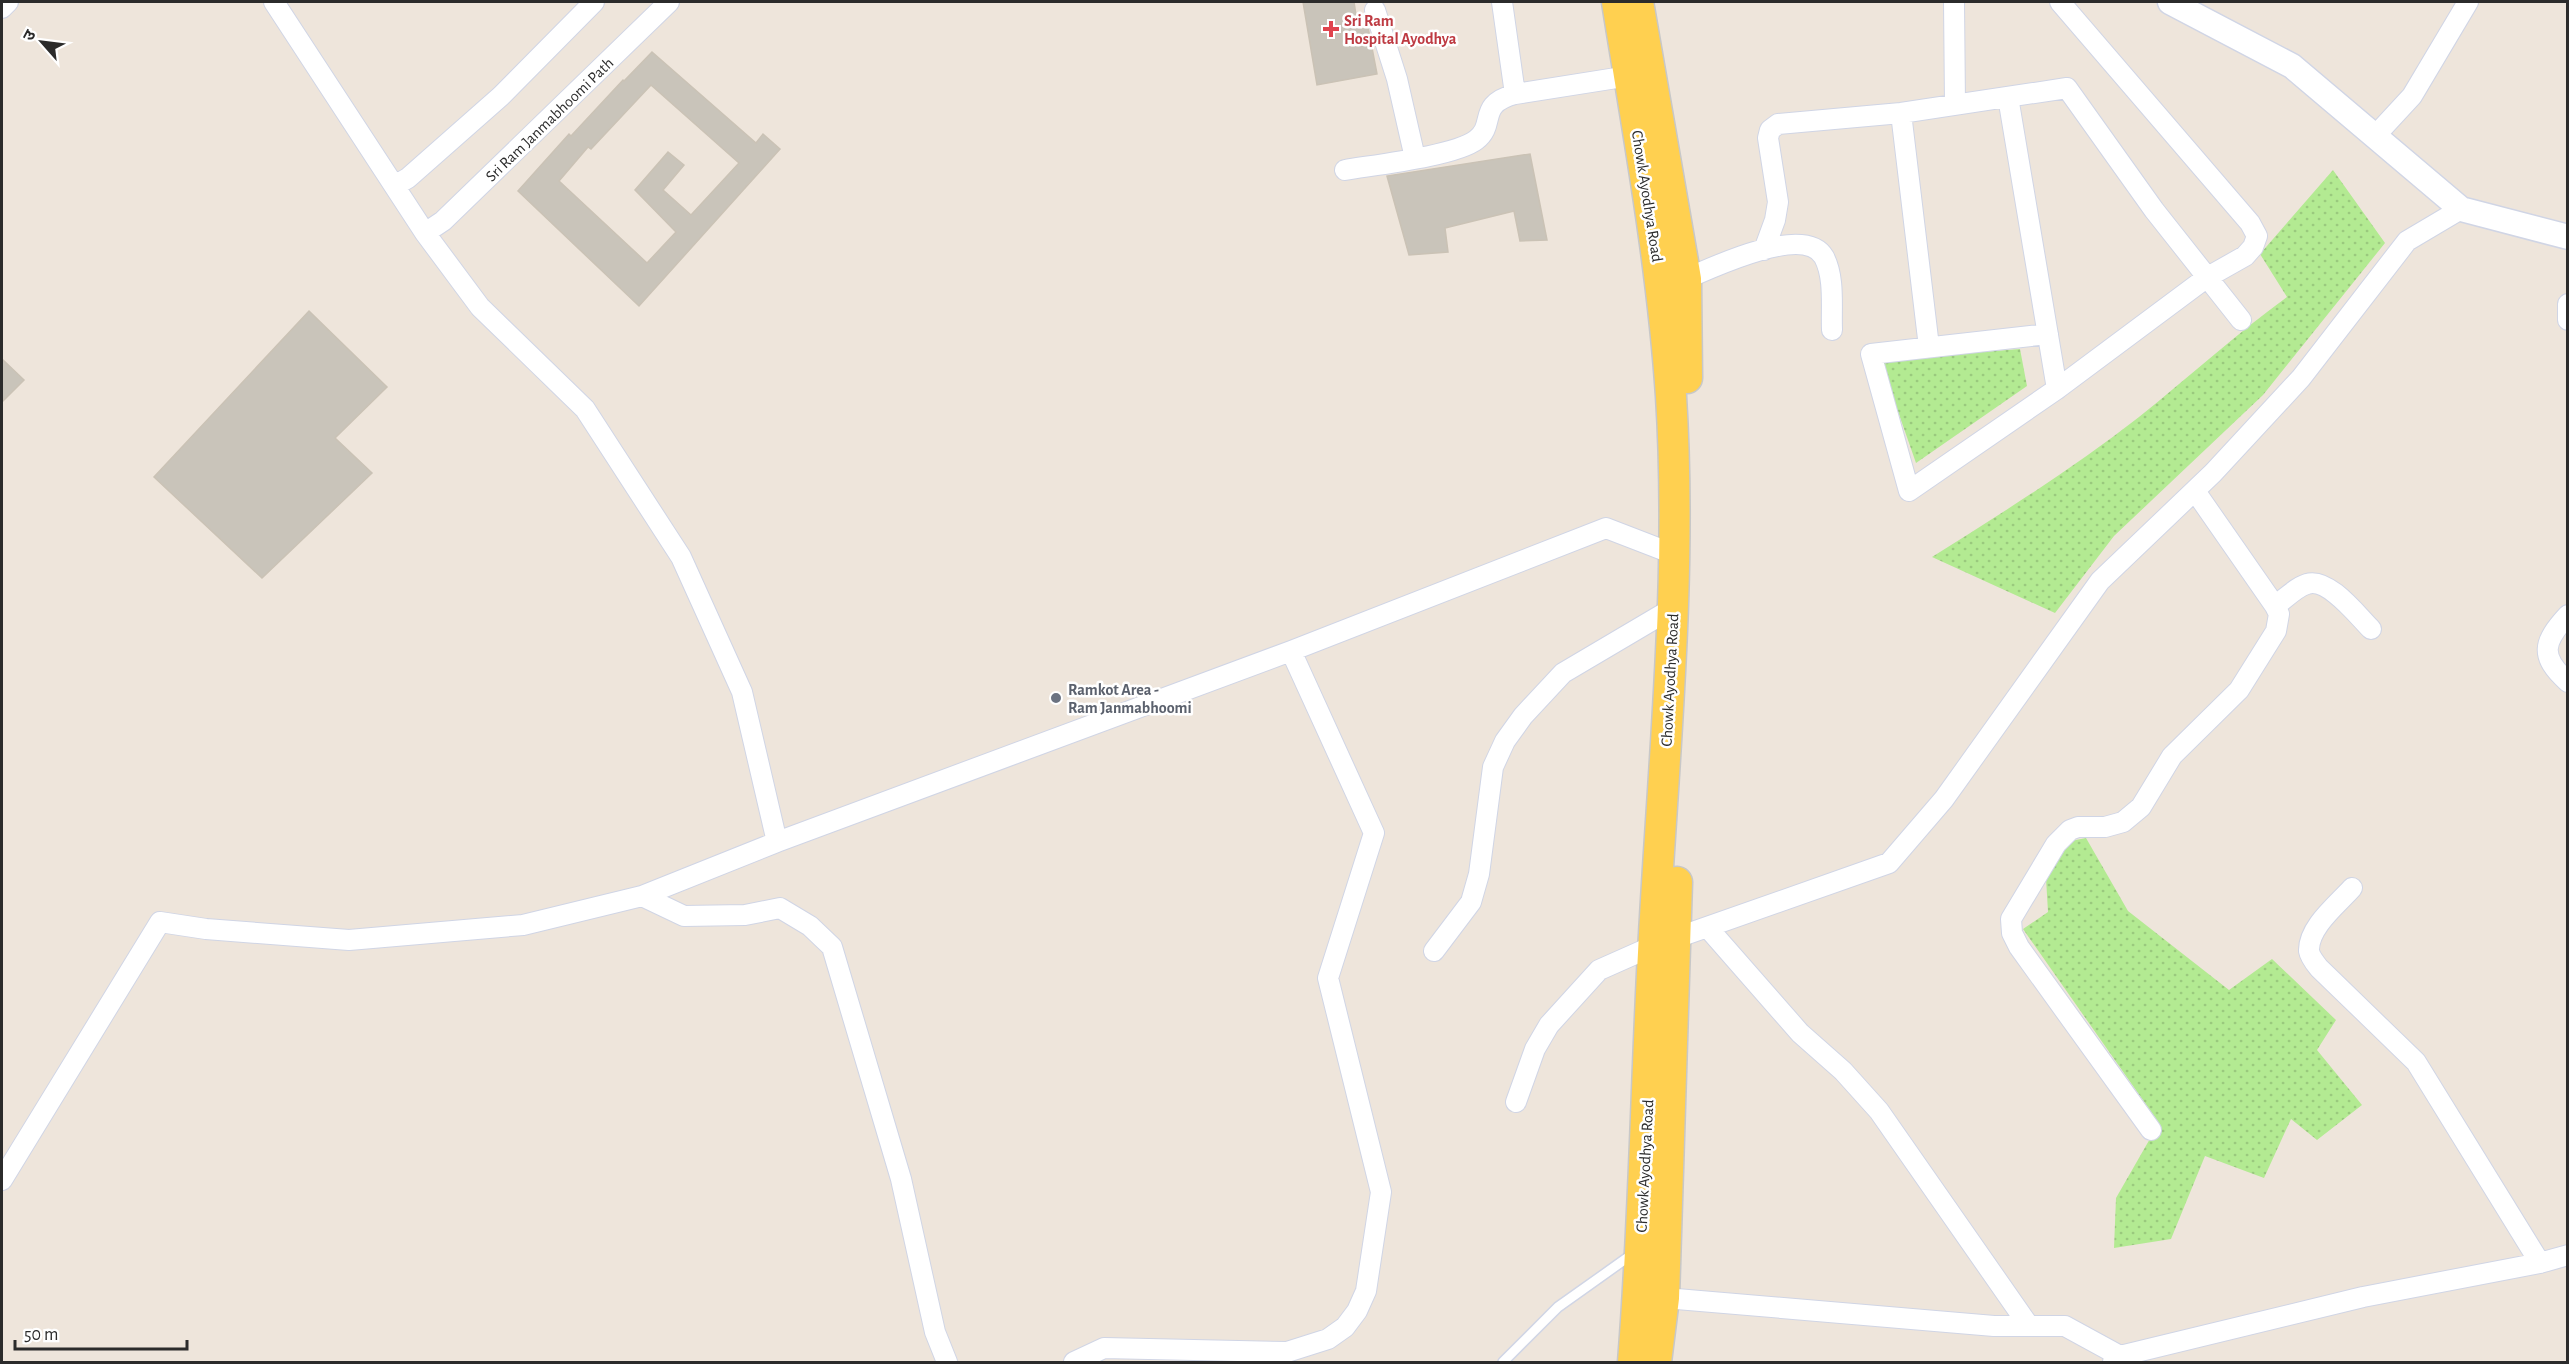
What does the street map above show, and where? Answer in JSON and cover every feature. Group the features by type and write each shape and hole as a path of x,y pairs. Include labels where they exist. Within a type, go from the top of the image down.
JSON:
{"main road":[{"name":"Chowk Ayodhya Road","path":"1617,2 1657,244 1673,284 1671,396 1677,555 1673,608 1664,943 1640,1249 1651,1297 1633,1362"},
{"path":"1638,2 1673,284 1690,609 1664,943 1651,1297 1656,1362"}],"street":[{"path":"2,8 8,2"},
{"path":"274,2 396,185 425,233 480,307 585,409 681,557 742,692 777,842"},
{"path":"396,185 408,178 501,96 594,2"},
{"name":"Sri Ram Janmabhoomi Path","path":"425,233 443,221 669,2"},
{"path":"1502,2 1515,94"},
{"path":"1954,2 1956,105"},
{"path":"2048,334 1871,354 1909,491 2057,389 2206,278 2245,256 2253,247 2257,236 2250,223 2060,2"},
{"path":"2170,2 2292,66 2462,209 2568,237"},
{"path":"2375,136 2412,96 2468,2"},
{"path":"1375,10 1397,79 1415,158"},
{"path":"1345,170 1415,158 1474,141 1485,125 1492,105 1500,98 1629,76"},
{"path":"1764,250 1775,220 1778,202 1768,138 1770,130 1778,124 1901,114 2067,88 2206,278 2241,320"},
{"path":"2008,97 2057,389"},
{"path":"1901,114 1929,347"},
{"path":"1516,1102 1535,1049 1549,1025 1599,970 1664,943 1889,863 1944,799 2100,581 2195,490 2301,378 2407,241 2462,209"},
{"path":"1673,284 1734,258 1764,250 1791,245 1812,248 1822,255 1829,270 1832,330"},
{"path":"2568,304 2565,320 2568,320"},
{"path":"2151,1130 2019,947 2013,933 2011,919 2044,860 2070,830 2078,827 2105,827 2123,822 2141,807 2172,756 2239,690 2276,631 2279,614 2275,606 2195,490"},
{"path":"2,1180 160,922 207,929 349,940 524,925 642,896 777,842 1291,651 1606,528 1677,555"},
{"path":"2275,606 2306,584 2318,582 2332,590 2371,629"},
{"path":"1434,951 1471,902 1479,874 1493,768 1505,741 1523,716 1563,673 1673,608"},
{"path":"2568,615 2549,635 2546,654 2554,670 2568,682"},
{"path":"1074,1362 1104,1348 1266,1352 1308,1347 1328,1339 1345,1327 1366,1292 1381,1192 1328,978 1374,833 1291,651"},
{"path":"2352,888 2318,926 2310,941 2309,954 2319,968 2416,1062 2540,1263"},
{"path":"642,896 684,916 745,915 780,908 810,926 832,947 901,1179 935,1332 947,1362"},
{"path":"1708,928 1800,1033 1843,1071 1879,1111 2029,1326"},
{"path":"1651,1297 1994,1326 2065,1326 2116,1359 2363,1297 2540,1263 2568,1254"}],"lane":[{"path":"1503,1362 1558,1306 1640,1249"}],"green space":[{"path":"2333,170 2385,243 2263,395 2114,536 2055,613 1932,557 2037,490 2114,436 2287,297 2260,254"},
{"path":"2020,349 2027,386 1916,463 1880,360"},
{"path":"2086,838 2128,911 2229,990 2272,959 2336,1020 2317,1050 2362,1105 2317,1140 2291,1119 2264,1178 2205,1156 2171,1239 2114,1248 2116,1198 2159,1123 2023,929 2048,912 2046,878 2071,841"}],"building":[{"path":"1303,2 1354,2 1358,28 1368,27 1377,74 1317,85"},
{"path":"652,52 756,143 763,134 780,149 639,306 518,191 569,134 571,136","holes":["651,85 739,163 691,215 663,190 684,165 668,152 635,190 676,232 647,263 559,181 588,147 591,149"]},
{"path":"1530,154 1547,240 1520,241 1514,211 1445,228 1448,252 1409,255 1387,176"},
{"path":"309,311 387,387 335,438 372,473 262,578 154,477"},
{"path":"2,359 24,380 2,402"}],"place":[{"name":"Sri Ram Hospital Ayodhya","path":"1331,29"},
{"name":"Ramkot Area - Ram Janmabhoomi","path":"1056,698"}]}
